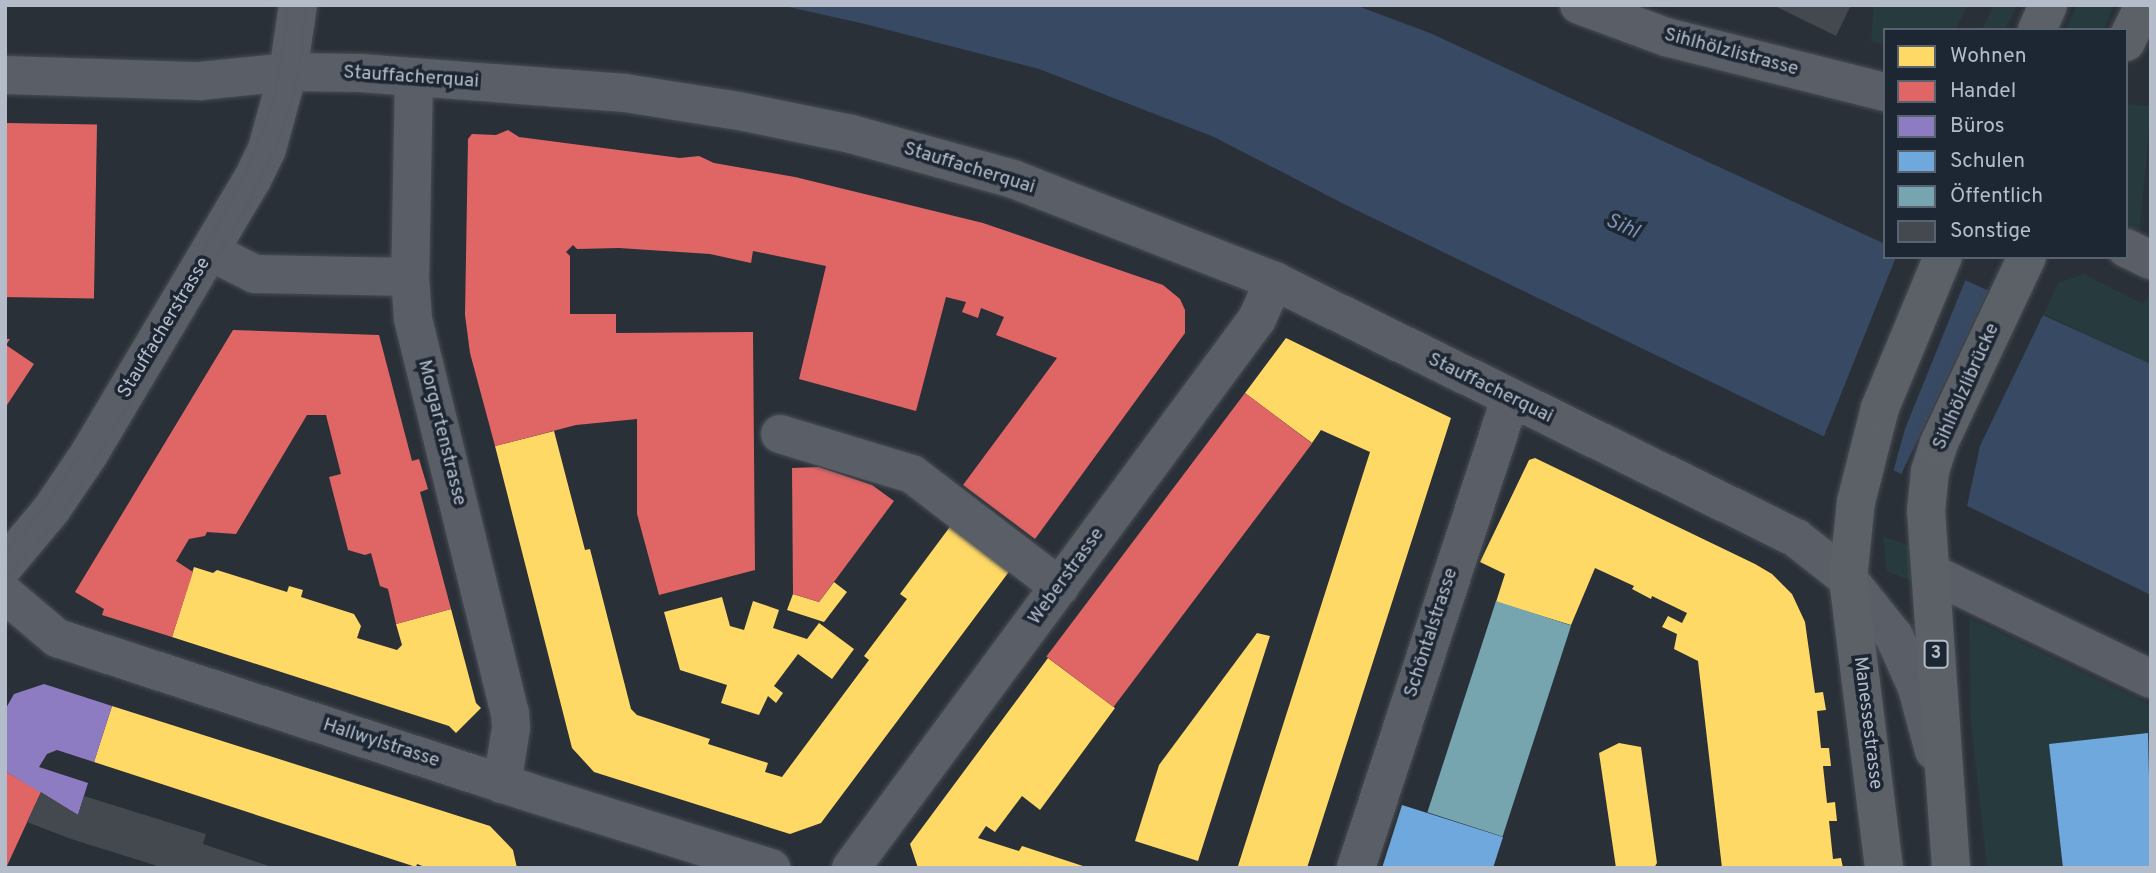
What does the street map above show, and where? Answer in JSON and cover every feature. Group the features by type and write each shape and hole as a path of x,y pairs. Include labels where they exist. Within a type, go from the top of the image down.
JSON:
{"main road":[{"path":"2037,28 2048,5"},
{"path":"2128,38 2144,5"},
{"name":"Manessestrasse","path":"1884,868 1849,579 1856,502 1863,466 1880,408 1942,259"},
{"name":"Sihlhölzlibrücke","path":"1931,573 1926,511 1930,471 1939,443 2024,262"},
{"name":"3","path":"1931,573 1951,868"}],"street":[{"name":"Stauffacherstrasse","path":"5,565 51,510 89,454 211,252 267,149 288,72 298,5"},
{"name":"Sihlhölzlistrasse","path":"1579,5 1666,37 1883,91"},
{"name":"Stauffacherquai","path":"5,75 200,81 288,72 414,77 625,93 739,111 851,134 1013,180 1274,281 1796,538 1849,579"},
{"name":"Morgartenstrasse","path":"414,77 410,277 413,319 510,713 511,728 502,784"},
{"path":"2128,249 2151,260"},
{"path":"211,252 255,274 410,277"},
{"name":"Weberstrasse","path":"851,868 1257,319 1274,281"},
{"name":"Schöntalstrasse","path":"1356,868 1510,399"},
{"path":"780,435 912,474 1060,587"},
{"path":"1931,573 2151,680"},
{"path":"1849,579 1898,647 1917,688 1946,797"},
{"name":"Hallwylstrasse","path":"5,594 57,638 502,784 771,868"}],"green space":[{"path":"1874,5 1967,6 1956,28 1883,28 1883,44 1871,41"},
{"path":"1994,5 2017,5 2006,28 1983,28"},
{"path":"2077,5 2114,5 2105,28 2066,28"},
{"path":"2128,104 2151,106 2140,230 2128,229"},
{"path":"2084,274 2143,304 2151,290 2151,364 2044,314 2058,283"},
{"path":"1883,536 1917,549 1920,574 1911,581 1887,571"},
{"path":"1969,618 2151,705 2151,734 2049,744 2063,868 1987,868 1971,721"}],"water":[{"name":"Sihl","path":"780,5 1355,5 1430,33 1883,243 1883,259 1918,259 2151,364 2151,595 1344,204 1214,137 1039,69"}],"pier":[{"path":"1895,259 1928,259 1967,276 1905,429 1892,476 1822,441"},
{"path":"1990,287 2045,311 1980,446 1966,511 1899,479"}],"building: Wohnen":[{"path":"1286,338 1451,418 1307,868 1242,868 1238,866 1370,452 1321,430 1312,443 1245,393"},
{"path":"554,431 585,550 590,549 631,709 637,715 710,739 708,744 768,763 765,772 782,777 869,660 864,656 907,599 900,594 952,524 1011,569 821,823 790,834 594,772 572,748 495,446"},
{"path":"1535,458 1755,564 1772,574 1792,594 1805,622 1815,693 1823,692 1826,710 1817,711 1821,748 1829,748 1831,766 1823,766 1827,803 1835,802 1837,821 1829,821 1833,859 1841,858 1843,868 1722,868 1698,661 1674,649 1677,634 1662,627 1668,616 1682,623 1687,613 1652,596 1651,599 1632,589 1634,586 1595,568 1571,625 1496,602 1505,574 1480,562 1529,460"},
{"path":"194,567 213,573 217,570 287,592 289,586 303,590 301,597 354,614 361,626 357,638 397,650 402,645 396,624 451,609 476,703 481,708 456,733 449,726 172,637"},
{"path":"834,582 847,592 824,622 787,610 793,594 819,602"},
{"path":"722,597 730,626 744,630 753,601 779,610 773,628 807,639 819,623 854,649 832,679 798,654 774,686 783,693 776,703 768,696 759,715 721,703 727,685 680,670 664,612"},
{"path":"1257,633 1270,636 1198,861 1135,841 1159,765"},
{"path":"1048,658 1115,708 1040,810 1022,796 995,832 986,826 978,838 1019,851 1022,846 1089,868 918,868 910,844"},
{"path":"112,706 490,826 513,850 517,868 428,868 417,864 416,867 94,762"},
{"path":"1619,743 1641,747 1657,863 1654,868 1616,868 1599,753"}],"building: Handel":[{"path":"5,123 97,125 94,299 5,297"},
{"path":"508,130 519,137 680,158 699,156 714,163 795,177 983,223 1163,285 1180,299 1185,310 1185,333 1035,539 963,485 1057,358 996,335 1004,317 981,308 978,318 962,312 966,302 946,297 916,411 799,379 826,266 753,251 751,263 710,254 619,248 577,249 573,245 566,252 570,256 570,314 616,314 616,333 753,332 755,570 659,595 637,514 637,419 576,425 495,446 470,353 465,315 468,139 472,134 496,135"},
{"path":"233,330 379,335 412,461 419,459 428,489 420,492 451,609 396,624 388,589 380,586 371,553 365,555 348,550 329,477 341,474 326,415 307,415 236,534 207,532 205,536 189,539 176,561 193,572 172,637 102,615 104,609 75,592"},
{"path":"5,339 10,339 6,345 34,364 5,408"},
{"path":"1245,393 1312,444 1113,707 1046,657"},
{"path":"819,467 872,485 894,501 819,602 793,594 792,468"},
{"path":"5,771 41,792 6,868 5,868"}],"building: Büros":[{"path":"44,684 112,706 94,762 57,750 47,754 39,767 88,783 78,815 5,771 5,710 14,694"}],"building: Schulen":[{"path":"2148,733 2151,868 2063,868 2049,744"},
{"path":"1402,805 1503,837 1493,868 1382,868"}],"building: Öffentlich":[{"path":"1496,601 1571,625 1503,837 1427,812"}],"building: Sonstige":[{"path":"1773,5 1851,5 1836,36"},
{"path":"41,792 78,815 84,796 206,834 203,844 275,868 164,868 71,839 27,822"}],"tram line":[{"path":"5,554 50,500 81,453 205,249 246,173 275,96 289,5"},
{"path":"5,578 48,531 76,492 245,210 275,149 292,101 302,52 305,5"}]}
